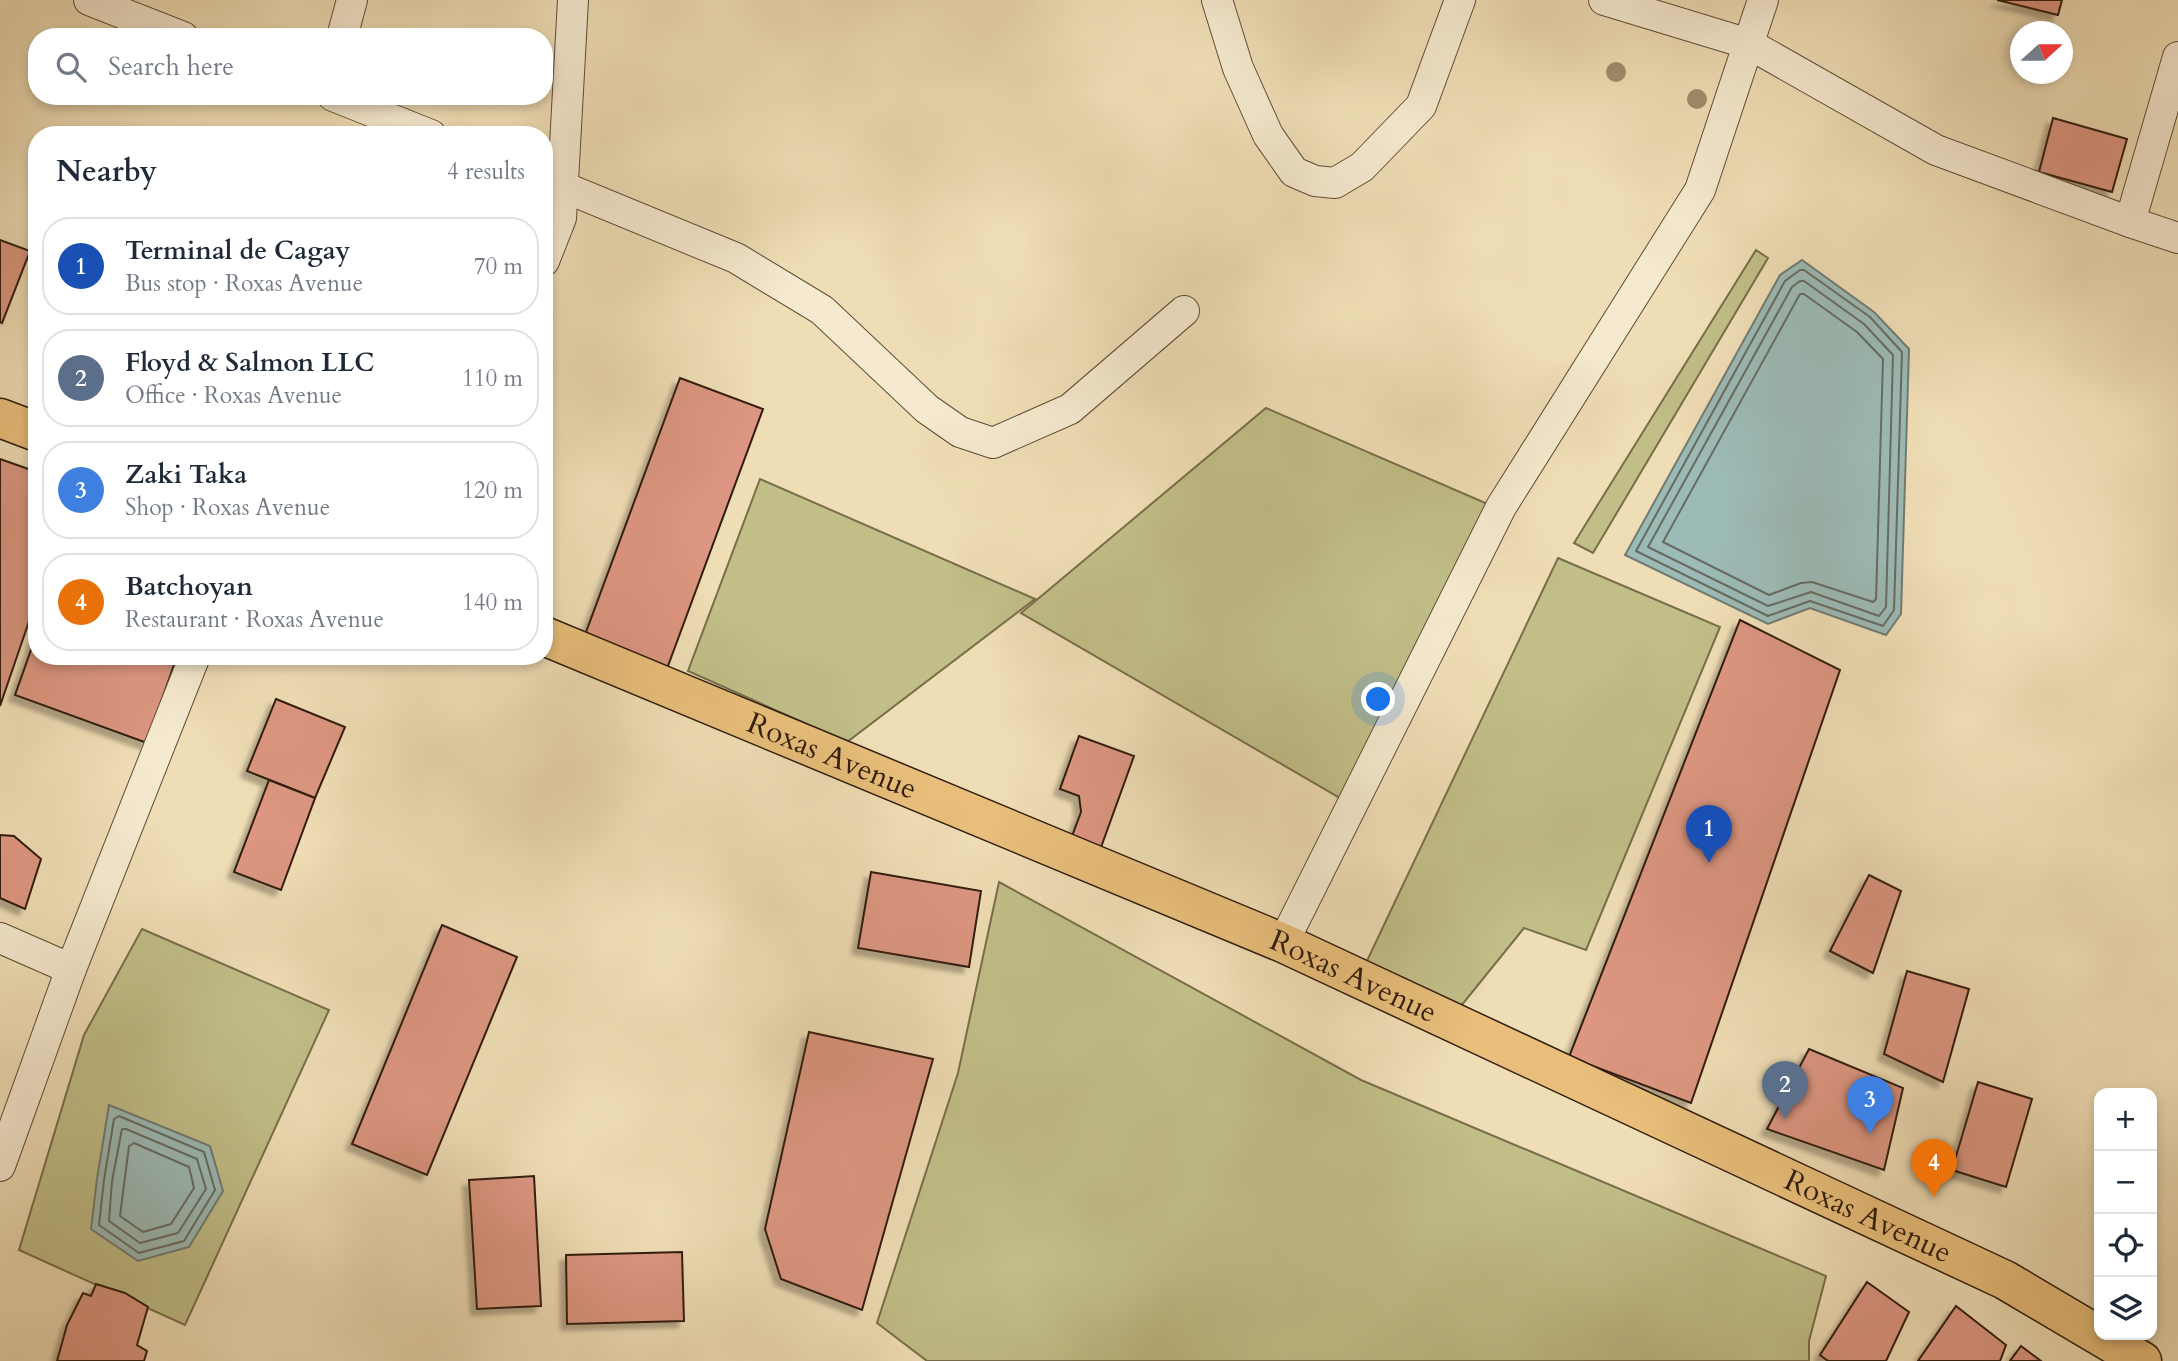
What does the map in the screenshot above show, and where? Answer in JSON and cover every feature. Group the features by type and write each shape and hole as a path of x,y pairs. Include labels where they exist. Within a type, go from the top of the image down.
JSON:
{"main road":[{"path":"0,418 28,429"},
{"name":"Roxas Avenue","path":"553,640 1283,943 2005,1280 2142,1361"}],"street":[{"path":"344,28 352,0"},
{"path":"553,168 565,130 573,0"},
{"path":"1217,0 1238,68 1268,135 1294,172 1315,181 1335,184 1362,167 1421,106 1460,0"},
{"path":"1604,0 1749,44 1936,150 2178,239"},
{"path":"1283,943 1501,507 1700,190 1763,0"},
{"path":"104,3 162,28"},
{"path":"2130,222 2178,57"},
{"path":"356,105 408,126"},
{"path":"553,178 736,258 822,310 938,417 960,432 993,443 1070,409 1184,311"},
{"path":"553,188 561,218 553,238"},
{"path":"0,1166 71,969 191,665"},
{"path":"0,938 71,969"}],"shaded area":[{"path":"1756,250 1768,258 1593,553 1574,543"},
{"path":"1266,408 1497,508 1340,798 1021,613"},
{"path":"760,479 1035,599 847,742 688,671"},
{"path":"1558,558 1720,627 1586,950 1524,928 1461,1006 1365,965"},
{"path":"999,882 1361,1080 1826,1276 1809,1341 1809,1361 927,1361 877,1323 958,1073"},
{"path":"142,929 329,1010 185,1325 19,1250 84,1035"}],"water":[{"path":"1802,260 1874,312 1909,349 1901,614 1886,635 1810,608 1768,624 1625,555 1780,275"},
{"path":"109,1105 210,1146 223,1191 189,1247 138,1261 91,1229"}],"building":[{"path":"1997,0 2062,0 2058,15"},
{"path":"2053,118 2127,139 2112,192 2039,172"},
{"path":"0,240 28,250 28,256 2,323"},
{"path":"680,378 763,409 665,674 582,643"},
{"path":"0,459 28,469 28,624 0,706"},
{"path":"1740,620 1840,670 1691,1103 1569,1057"},
{"path":"28,658 28,665 174,665 147,743 15,695"},
{"path":"276,699 345,727 315,798 247,771"},
{"path":"1079,736 1134,756 1100,850 1071,839 1081,812 1079,796 1060,789"},
{"path":"269,780 315,798 281,890 234,872"},
{"path":"0,835 14,836 41,859 25,909 0,898"},
{"path":"871,872 981,891 969,967 858,948"},
{"path":"1869,875 1901,891 1873,973 1830,951"},
{"path":"442,925 517,957 427,1175 352,1144"},
{"path":"1907,971 1969,989 1943,1082 1884,1054"},
{"path":"809,1032 933,1059 862,1310 781,1279 765,1229"},
{"path":"1809,1049 1903,1088 1884,1170 1767,1129"},
{"path":"1978,1082 2032,1099 2006,1187 1952,1170"},
{"path":"534,1176 541,1306 477,1309 469,1180"},
{"path":"682,1252 684,1321 567,1324 566,1255"},
{"path":"1867,1282 1909,1312 1886,1361 1828,1361 1820,1355"},
{"path":"96,1284 125,1293 148,1307 137,1345 147,1351 144,1361 57,1361 67,1325 83,1293 91,1296"},
{"path":"1956,1306 2006,1345 2000,1361 1918,1361"},
{"path":"2021,1346 2041,1361 2010,1361"}],"place":[{"name":"Terminal de Cagay","path":"1709,863"},
{"name":"Floyd & Salmon LLC","path":"1785,1119"},
{"name":"Zaki Taka","path":"1870,1134"},
{"name":"Batchoyan","path":"1934,1197"}]}
